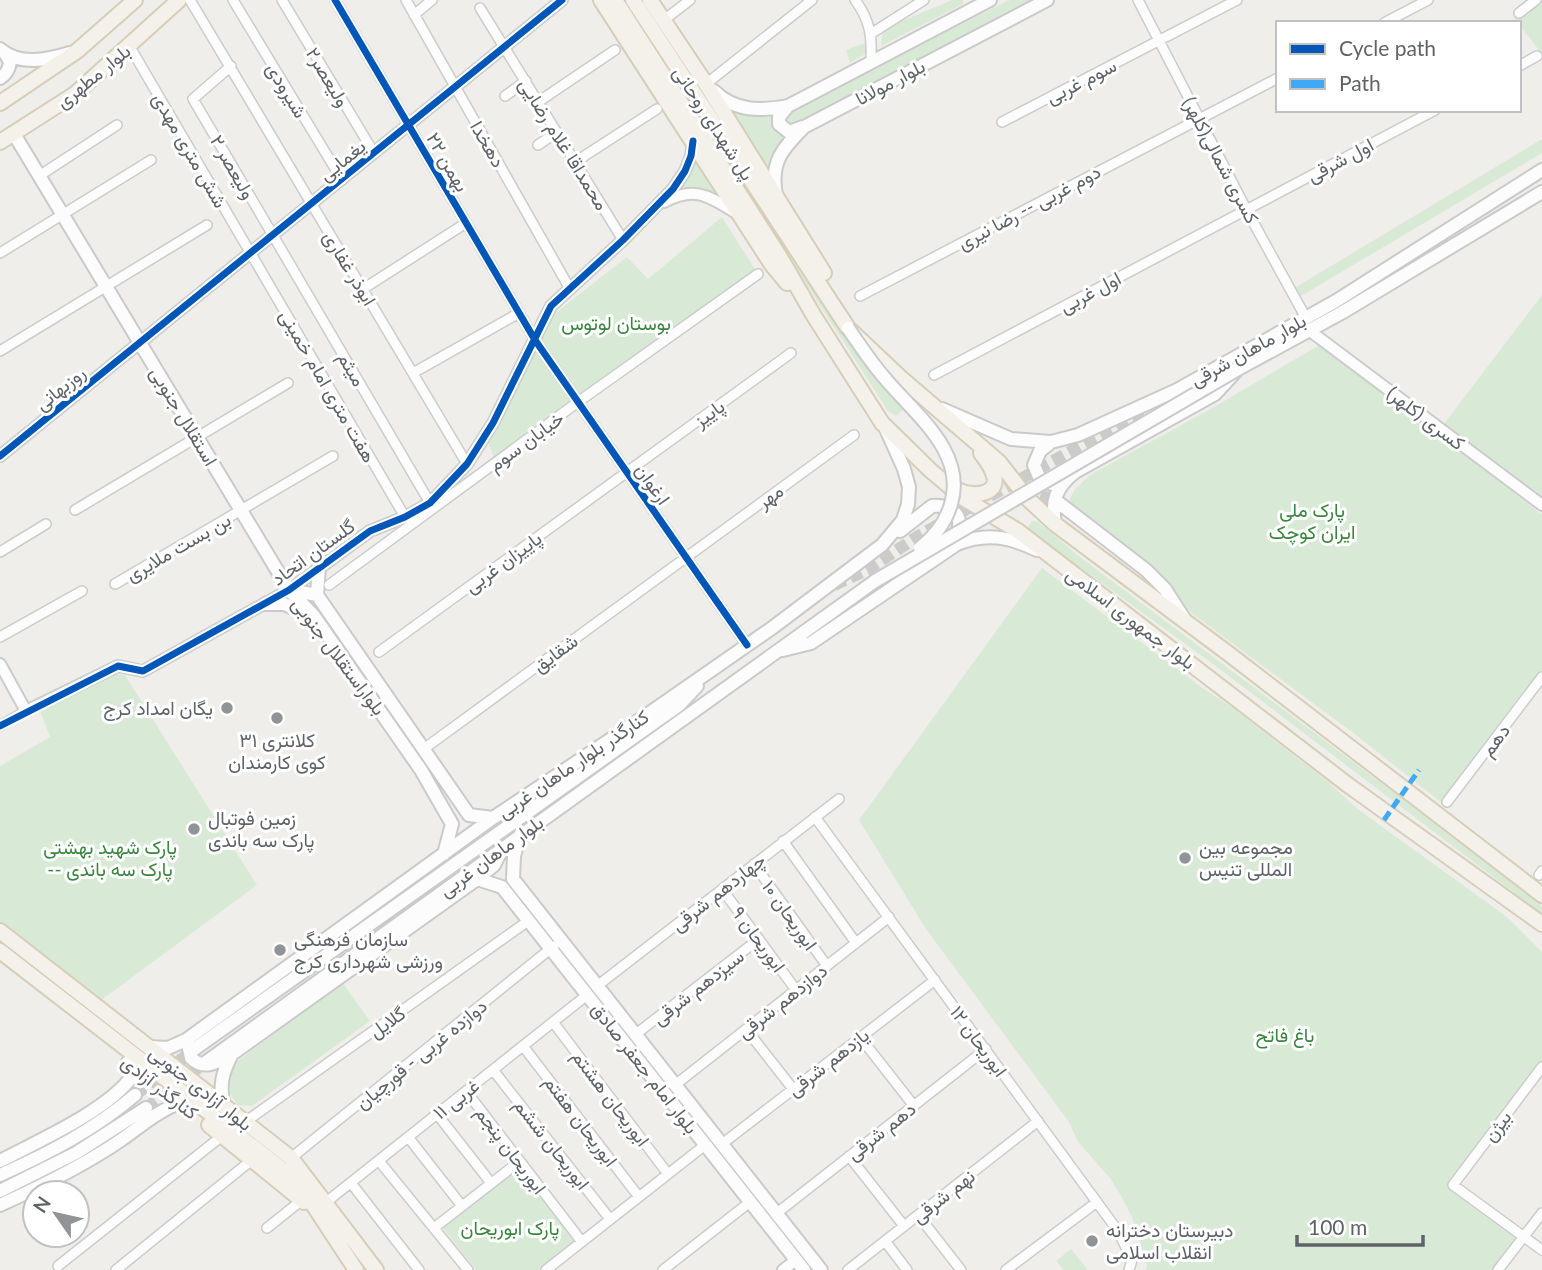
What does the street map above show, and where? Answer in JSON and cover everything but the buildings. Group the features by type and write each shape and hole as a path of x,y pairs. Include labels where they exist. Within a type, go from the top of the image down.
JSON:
{"main road":[{"name":"بلوار مطهری","path":"0,103 77,51 135,0"},
{"name":"بلوار مطهری","path":"0,142 75,94 179,0"},
{"path":"601,0 772,265 814,316"},
{"name":"پل شهدای روحانی","path":"615,0 780,257"},
{"name":"پل شهدای روحانی","path":"633,0 794,246"},
{"path":"650,0 706,84 825,275 833,301"},
{"name":"بلوار مولانا","path":"706,84 721,98 736,106 755,110 788,106 990,0"},
{"name":"بلوار مولانا","path":"776,197 773,181 776,161 804,127 1047,0"},
{"path":"3,51 31,60 50,59 77,51"},
{"path":"0,78 8,72 10,62 3,51"},
{"path":"788,106 779,117 779,124 789,132 804,127"},
{"name":"استقلال جنوبی","path":"14,134 289,590"},
{"name":"بلوار ماهان شرقی","path":"932,404 999,436 1024,442 1051,442 1078,435 1177,390 1306,318 1542,170"},
{"name":"بلوار ماهان شرقی","path":"1071,474 1215,394 1238,369 1310,331 1542,192"},
{"name":"بلوار جمهوری اسلامی","path":"794,246 833,301 848,328 1004,468 1043,514 1542,895"},
{"name":"بلوار جمهوری اسلامی","path":"780,257 882,423 930,470 963,498 1018,531 1349,785 1542,924"},
{"path":"848,328 883,377 939,440 949,457 954,478 953,497 938,531 924,545 875,581"},
{"path":"875,581 1238,369"},
{"name":"کنارگذر بلوار ماهان غربی","path":"149,1047 191,1044 493,818 747,645 882,545 903,520 909,487 904,469 882,423"},
{"path":"930,470 966,494 982,495 991,490 995,482 993,473 970,437"},
{"path":"1051,442 1035,458 1036,473 1047,483 1053,484 1071,474"},
{"path":"1055,524 1055,495 1059,486 1071,474"},
{"path":"1018,531 1009,517 1011,505 1022,502 1043,514"},
{"path":"1059,503 1146,570 1165,589 1188,624"},
{"path":"882,545 925,512 939,506 955,513 961,524 952,540 937,556"},
{"name":"بلوار ماهان غربی","path":"775,651 811,643 937,556 972,538 1011,538 1049,555"},
{"path":"317,595 320,568"},
{"name":"بلوار ماهان غربی","path":"206,1062 875,581"},
{"name":"بلواراستقلال جنوبی","path":"289,590 317,595 469,815"},
{"name":"بلواراستقلال جنوبی","path":"289,590 314,616 421,770 452,824"},
{"path":"266,604 284,604 314,616"},
{"name":"بلوار ماهان غربی","path":"191,1044 456,863 679,705 721,662"},
{"path":"456,863 512,805"},
{"path":"444,855 452,824 465,822 469,815 493,818"},
{"name":"بلوار امام جعفر صادق","path":"520,835 514,856 513,879 587,995 800,1265"},
{"path":"191,1044 187,1046 189,1054 198,1064 211,1065 232,1055 477,879 494,865 502,848"},
{"name":"بلوار امام جعفر صادق","path":"477,879 502,887 528,921 597,986 821,1270"},
{"name":"بلوار آزادی جنوبی","path":"0,931 291,1158 356,1270"},
{"name":"بلوار آزادی جنوبی","path":"0,951 288,1173 376,1270"},
{"name":"کنارگذر آزادی","path":"0,963 181,1102 302,1200 321,1208"},
{"path":"223,1107 220,1088 222,1075 232,1055"},
{"path":"0,1161 120,1092 133,1075 128,1062"},
{"path":"0,1205 44,1185 121,1140 151,1107 143,1095 134,1090 120,1092"},
{"path":"0,1175 76,1138 135,1095"},
{"path":"0,1191 148,1113 181,1102"},
{"path":"705,1145 722,1144"}],"street":[{"name":"ابوذر غفاری","path":"190,0 467,464"},
{"name":"شیرودی","path":"233,0 342,180"},
{"name":"ولیعصر۲","path":"282,0 374,153"},
{"name":"۲۲ بهمن","path":"335,0 535,340"},
{"name":"دهخدا","path":"406,0 570,289"},
{"path":"414,15 432,0"},
{"name":"یغمایی","path":"141,344 562,0"},
{"path":"664,20 691,0"},
{"path":"706,84 813,0"},
{"path":"855,0 865,14 872,33 872,60"},
{"path":"872,33 924,0"},
{"name":"کسری شمالی(کلهر)","path":"1138,0 1246,209 1306,318"},
{"name":"سوم غربی","path":"1002,122 1237,0"},
{"path":"1388,21 1428,0"},
{"path":"1519,13 1536,0"},
{"name":"محمداقا غلام رضایی","path":"480,8 623,240"},
{"name":"شش متری مهدی","path":"130,47 251,254"},
{"path":"538,102 615,50"},
{"path":"1521,65 1537,56"},
{"name":"ولیعصر ۲","path":"231,66 193,99 274,236"},
{"name":"دوم غربی -- رضا نیری","path":"860,296 1276,79"},
{"path":"505,96 526,81"},
{"path":"575,162 657,109"},
{"name":"اول شرقی","path":"1246,209 1430,112"},
{"path":"39,176 117,125"},
{"path":"538,145 557,132"},
{"name":"گلستان اتحاد","path":"26,711 118,666 143,671 289,590 370,531 405,517 430,503 467,464 493,424 551,306 658,205 685,171 693,141"},
{"path":"0,253 151,160"},
{"path":"658,205 679,195 696,192 710,197 741,216"},
{"name":"اول غربی","path":"934,375 1246,209"},
{"path":"363,289 466,223"},
{"path":"0,351 207,225"},
{"name":"میثم","path":"274,236 430,503"},
{"name":"هفت متری امام خمینی","path":"251,254 405,517"},
{"name":"خیابان سوم","path":"330,585 578,402 758,274"},
{"path":"413,373 519,313"},
{"name":"کسری (کلهر)","path":"1310,331 1542,505"},
{"name":"ارغوان","path":"535,340 747,645"},
{"name":"روزبهانی","path":"0,456 141,344"},
{"name":"پاییز","path":"626,472 791,353"},
{"path":"75,510 288,383"},
{"name":"مهر","path":"685,558 854,435"},
{"name":"بن بست ملایری","path":"115,584 333,457"},
{"name":"پاییزان غربی","path":"379,652 626,472"},
{"path":"0,552 46,524"},
{"name":"شقایق","path":"425,748 685,558"},
{"path":"0,637 82,591"},
{"path":"0,664 26,711 0,726"},
{"name":"دهم","path":"1447,802 1542,677"},
{"name":"چهاردهم شرقی","path":"597,986 839,799"},
{"name":"ابوریحان ۱۲","path":"815,817 1118,1231 1132,1259 1129,1270"},
{"path":"783,841 856,943"},
{"name":"ابوریحان ۱۰","path":"754,864 827,966"},
{"name":"ابوریحان ۹","path":"722,889 796,990"},
{"name":"دوازدهم شرقی","path":"675,1085 889,917"},
{"name":"گلایل","path":"245,1122 528,921"},
{"name":"سیزدهم شرقی","path":"636,1034 759,939"},
{"name":"دوازده غربی - قورچیان","path":"291,1158 556,945"},
{"name":"یازدهم شرقی","path":"722,1144 935,980"},
{"name":"۱۱ غربی","path":"321,1208 587,995"},
{"name":"ابوریحان هشتم","path":"553,1022 668,1174"},
{"path":"746,1029 793,1089"},
{"path":"860,1037 914,1106"},
{"name":"ابوریحان هفتم","path":"523,1046 639,1197"},
{"name":"دهم شرقی","path":"776,1213 986,1049"},
{"name":"بیژن","path":"1524,1237 1453,1185 1542,1067"},
{"name":"ابوریحان ششم","path":"493,1070 610,1219"},
{"name":"ابوریحان پنجم","path":"466,1091 582,1241"},
{"path":"437,1114 491,1183"},
{"name":"نهم شرقی","path":"853,1269 1038,1121"},
{"path":"58,1266 222,1136"},
{"path":"408,1137 462,1206"},
{"path":"545,1270 705,1145"},
{"path":"849,1156 904,1226"},
{"path":"116,1270 253,1159"},
{"path":"379,1161 468,1270"},
{"path":"434,1228 520,1161"},
{"path":"351,1183 419,1270"},
{"path":"267,1228 302,1200"},
{"path":"663,1270 750,1202"},
{"path":"1006,1270 1097,1202"},
{"path":"1498,1270 1542,1213"},
{"path":"918,1215 961,1270"},
{"path":"1524,1237 1542,1250"},
{"path":"885,1241 907,1270"},
{"path":"783,1270 800,1265"}],"green space":[{"path":"952,0 963,0 963,4 881,46 883,29"},
{"path":"1009,0 1036,0 804,120 792,125 786,121 787,114 806,103"},
{"path":"1538,0 1542,0 1542,54 1521,27 1521,21 1514,18"},
{"path":"870,41 867,53 850,63 846,50"},
{"path":"723,106 753,116 776,114 777,128 787,138 772,156 767,176"},
{"path":"1542,139 1542,153 1301,296 1296,287"},
{"path":"695,161 716,197 702,188 678,191"},
{"name":"بوستان لوتوس","path":"722,217 758,274 497,466 488,442 529,365 549,318 627,257 648,279"},
{"path":"765,220 849,341 902,404 903,410 896,416 888,411"},
{"path":"1542,295 1542,505 1440,429"},
{"name":"پارک ملی ایران کوچک","path":"1321,344 1542,515 1542,671 1442,803 1356,735 1189,611 1157,572 1068,503 1075,489 1090,475"},
{"path":"1032,521 1037,521 1080,557 1512,881 1542,906 1542,914 1213,664 1030,531 1028,527"},
{"name":"باغ فاتح","path":"1042,568 1233,708 1327,781 1359,810 1507,917 1542,952 1542,1063 1454,1186 1454,1192 1519,1238 1495,1270 1146,1270 1132,1217 1110,1178 1078,1142 1069,1122 926,929 859,820"},
{"name":"پارک شهید بهشتی -- پارک سه باندی","path":"116,674 125,675 257,885 100,1001 0,924 0,766 50,737 40,711"},
{"path":"342,982 370,1021 252,1106 238,1105 228,1089 229,1075 235,1063"},
{"name":"پارک ابوریحان","path":"519,1167 576,1240 538,1270 476,1270 442,1227"},
{"path":"1071,1249 1088,1270 1064,1270 1056,1261"}],"tunnel":[{"path":"834,585 867,570 920,535 1147,409"},
{"path":"1023,491 1036,493 1059,503"},
{"path":"135,1095 193,1050"},
{"path":"146,1108 206,1062"}],"marked path":[{"path":"1384,820 1419,770"}],"cycle path":[{"path":"335,0 535,340 747,645"},
{"path":"0,456 562,0"},
{"path":"0,726 118,666 143,671 289,590 370,531 405,517 430,503 467,464 493,423 551,306 623,240 673,189 685,171 693,141"}],"place":[{"name":"یگان امداد کرج","path":"227,708"},
{"name":"کلانتری ۳۱ کوی کارمندان","path":"277,718"},
{"name":"زمین فوتبال پارک سه باندی","path":"194,829"},
{"name":"مجموعه بین المللی تنیس","path":"1185,858"},
{"name":"سازمان فرهنگی ورزشی شهرداری کرج","path":"280,950"},
{"name":"دبیرستان دخترانه انقلاب اسلامی","path":"1092,1241"}]}
